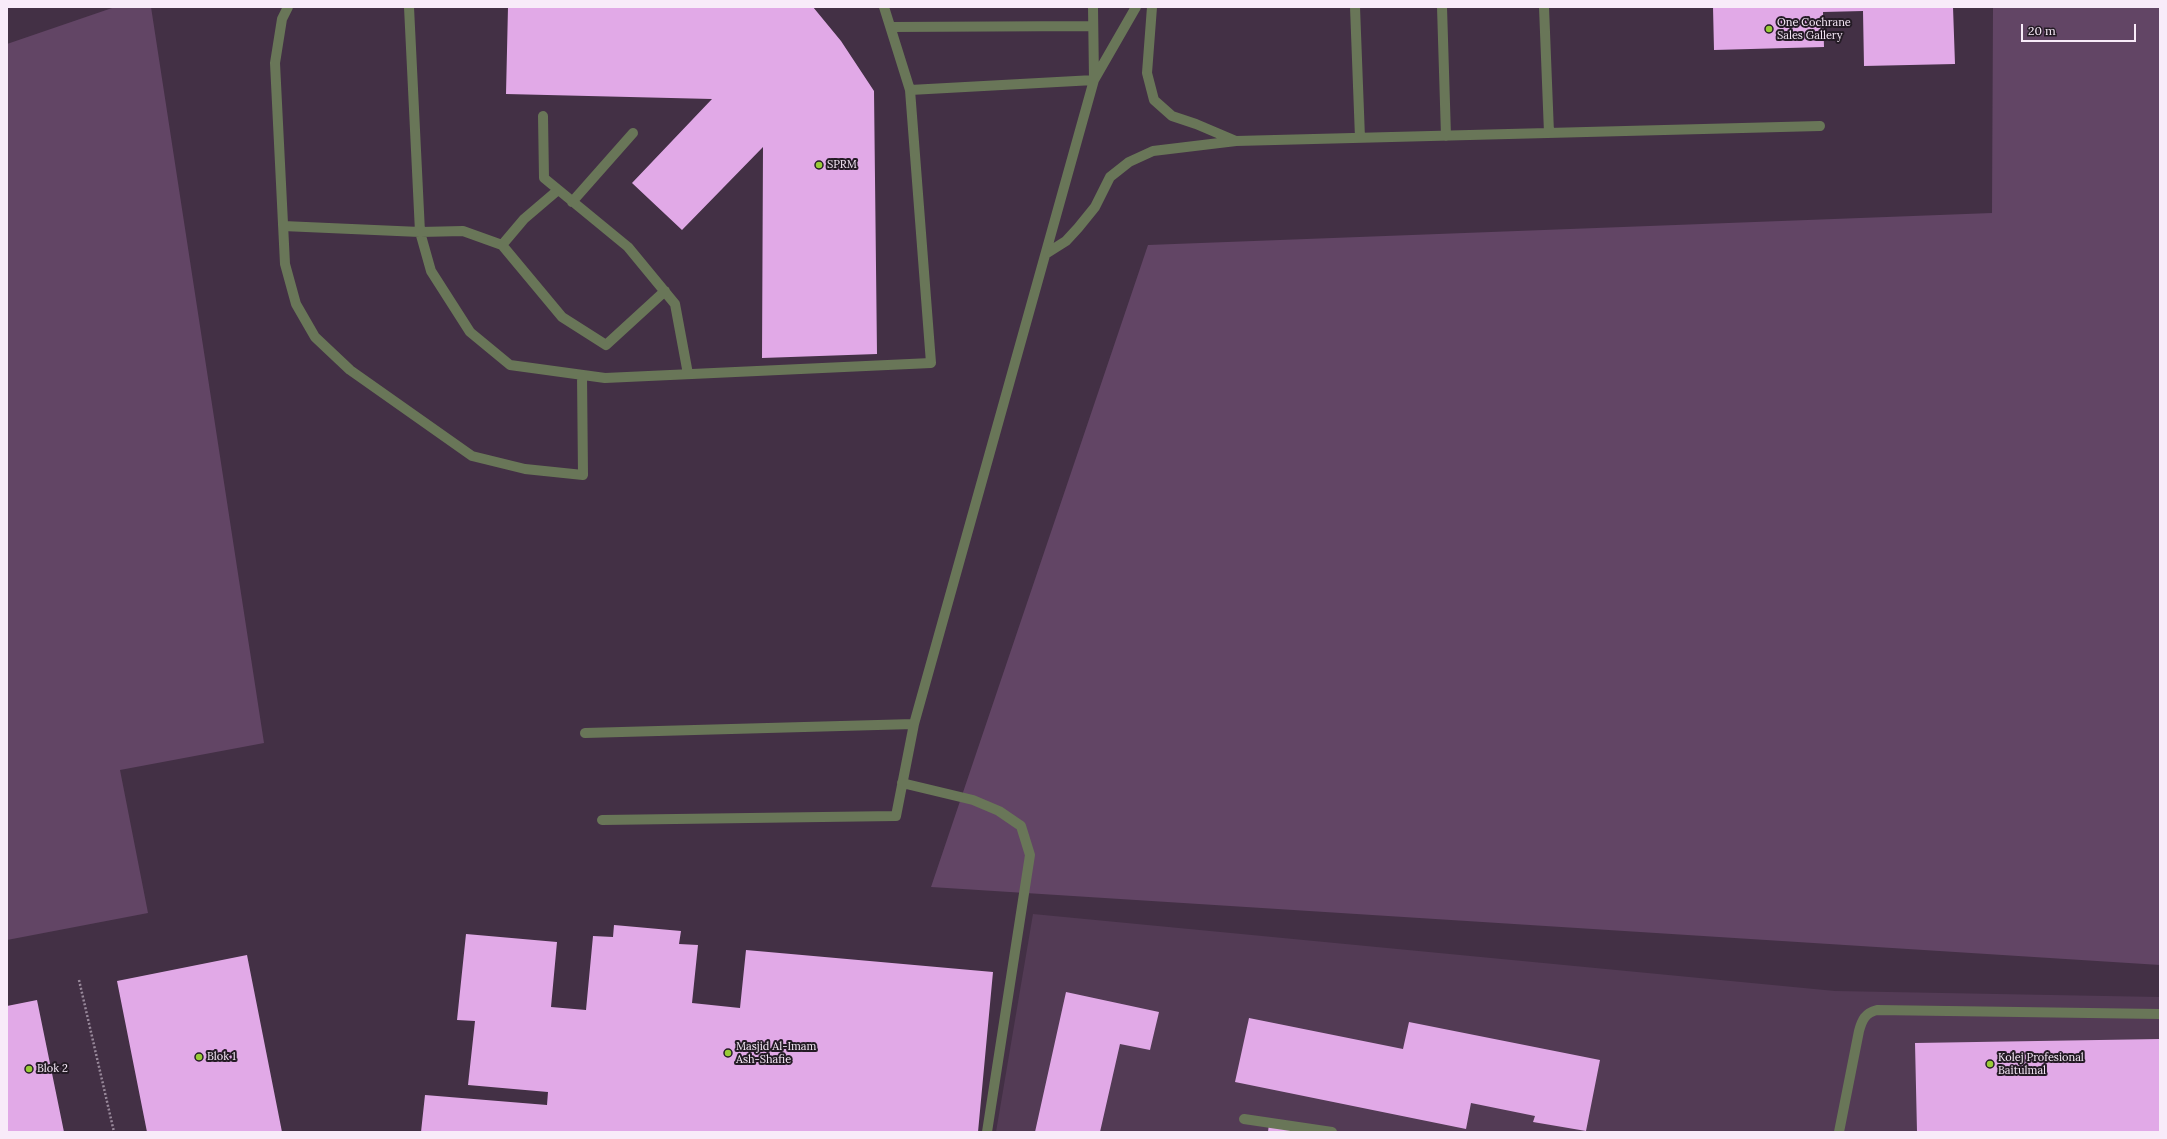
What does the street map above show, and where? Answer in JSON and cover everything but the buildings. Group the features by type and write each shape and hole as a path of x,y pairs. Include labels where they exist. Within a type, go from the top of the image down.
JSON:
{"lane":[{"path":"288,7 282,19 275,64 285,264 296,304 315,338 350,370 472,456 524,469 583,475 582,375"},
{"path":"409,7 420,232 431,271 470,332 510,365 605,378 931,363 910,90 884,7"},
{"path":"1093,7 1094,80"},
{"path":"602,820 896,816 914,724 1047,253 1094,80 1136,7"},
{"path":"1152,7 1147,73 1154,100 1172,116 1196,124 1236,141"},
{"path":"1355,7 1360,138"},
{"path":"1442,7 1446,136"},
{"path":"1544,7 1549,133"},
{"path":"891,27 1093,26"},
{"path":"910,90 1094,80"},
{"path":"543,116 544,178 628,247 675,304 688,374"},
{"path":"1047,253 1066,241 1078,228 1095,206 1110,177 1129,162 1153,151 1236,141 1820,126"},
{"path":"572,202 633,133"},
{"path":"502,245 524,219 558,190"},
{"path":"283,226 420,232 463,231 502,245 562,317 606,345 664,291"},
{"path":"585,733 914,724"},
{"path":"902,783 973,800 999,811 1021,826 1030,855 987,1132"},
{"path":"1839,1132 1859,1031 1864,1016 1870,1012 1877,1010 2160,1014"},
{"path":"1244,1119 1332,1132"}],"path":[{"path":"78,980 114,1132"}],"shaded area":[{"path":"115,7 151,7 264,743 120,770 148,913 7,940 7,44"},
{"path":"1993,7 2160,7 2160,965 931,887 1148,245 1992,213"},
{"path":"1033,914 1835,991 2160,997 2160,1132 996,1132"}],"place":[{"name":"One Cochrane Sales Gallery","path":"1769,29"},
{"name":"SPRM","path":"819,165"},
{"name":"Masjid Al-Imam Ash-Shafie","path":"728,1053"},
{"name":"Blok 1","path":"199,1057"},
{"name":"Kolej Profesional Baitulmal","path":"1990,1064"},
{"name":"Blok 2","path":"29,1069"}]}
